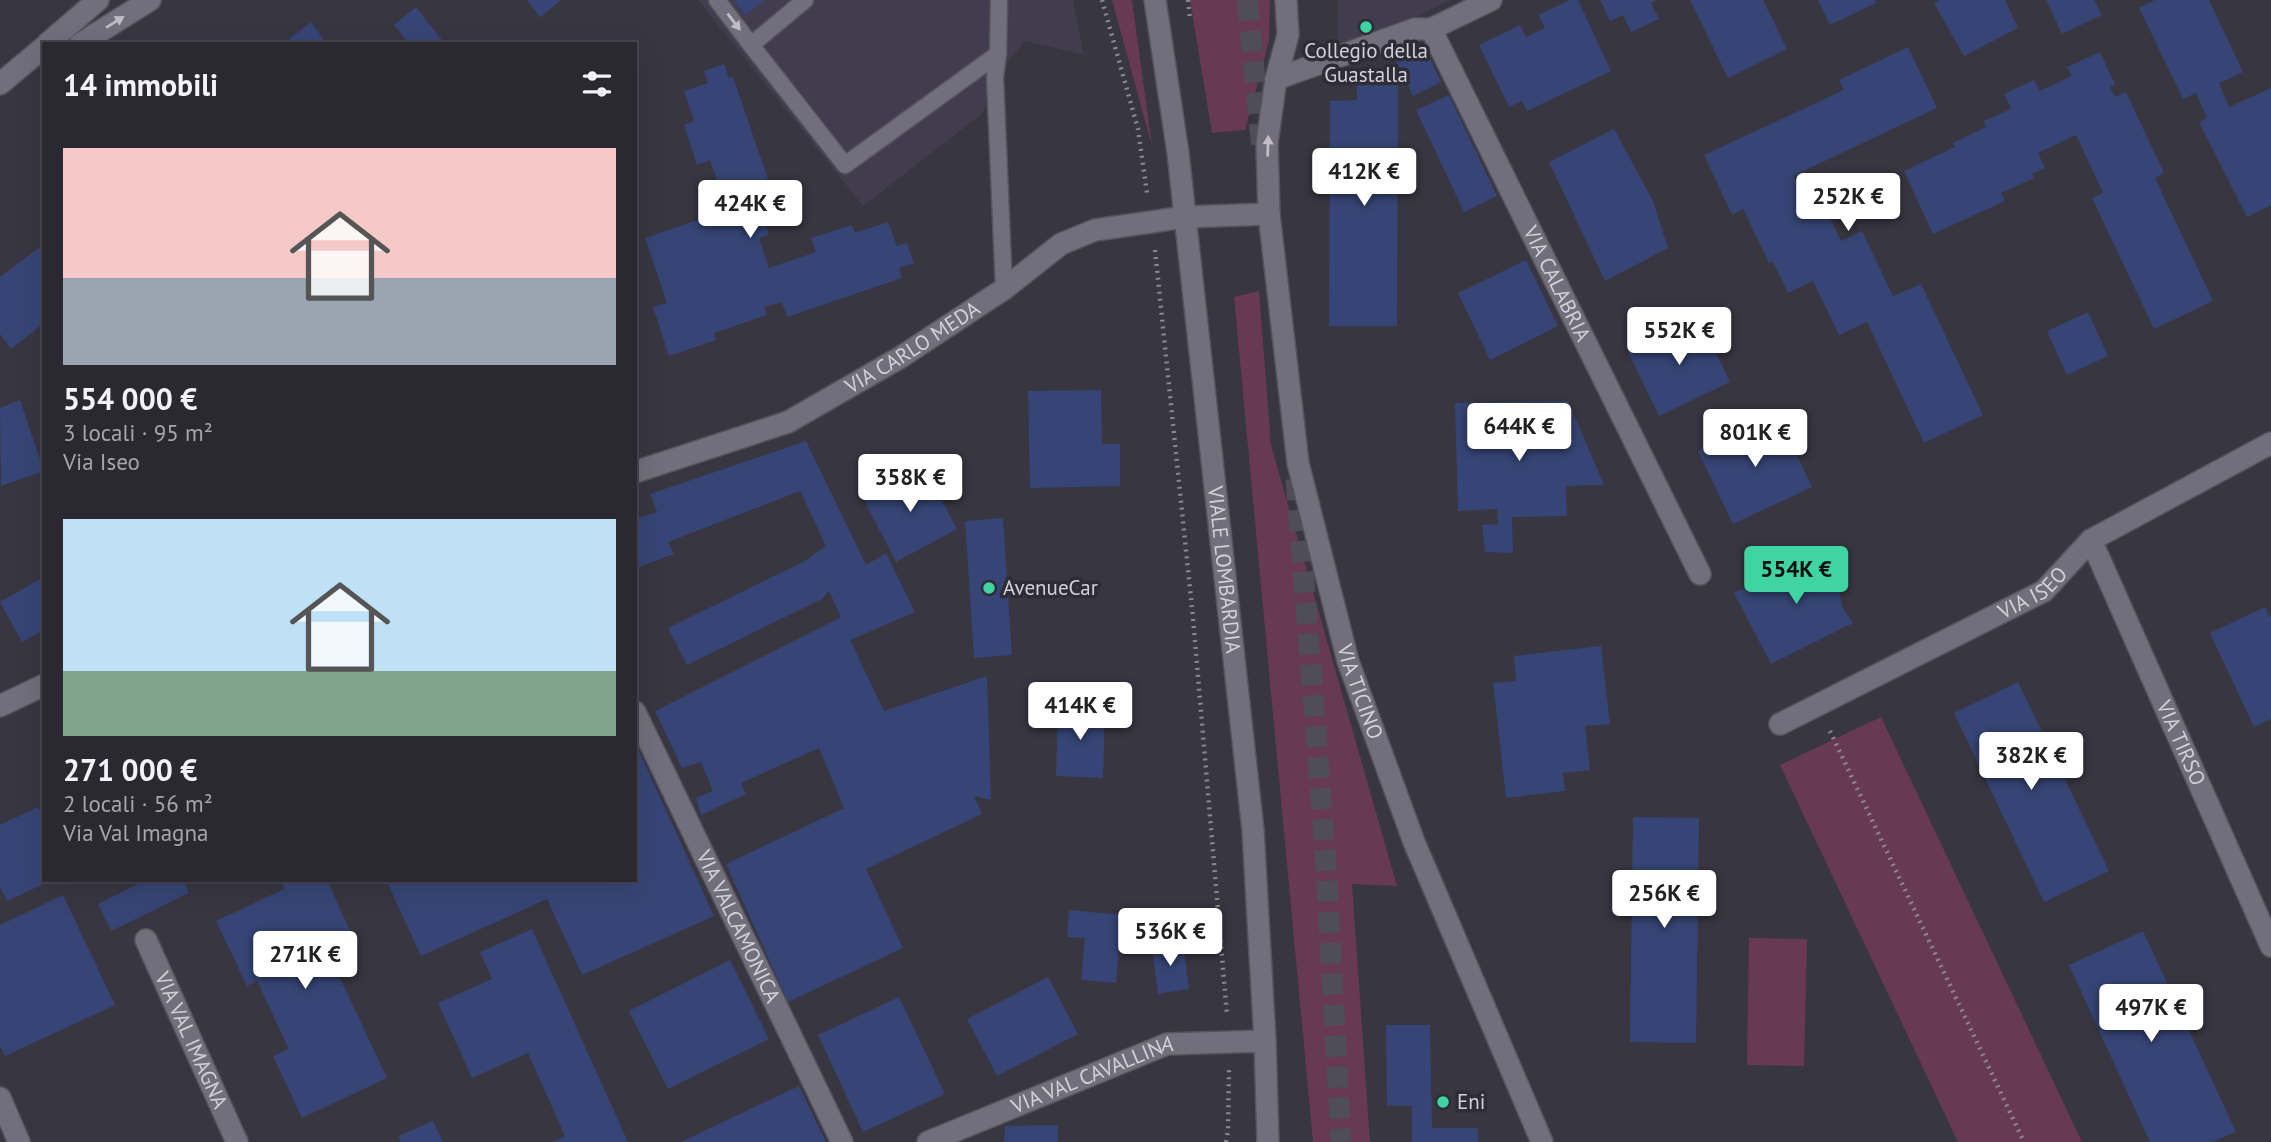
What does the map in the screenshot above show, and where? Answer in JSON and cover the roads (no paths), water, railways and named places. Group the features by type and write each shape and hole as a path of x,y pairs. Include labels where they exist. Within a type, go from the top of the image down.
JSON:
{"street":[{"path":"49,42 99,0"},
{"path":"83,42 150,0"},
{"name":"VIALE LOMBARDIA","path":"1155,0 1178,153 1253,830 1268,1142"},
{"name":"VIA TICINO","path":"1286,0 1288,36 1276,79 1267,143 1269,214 1298,463 1348,661 1414,842 1542,1142"},
{"path":"1276,79 1415,29 1431,29 1491,0"},
{"name":"VIA CALABRIA","path":"1431,29 1700,574"},
{"path":"0,84 42,48"},
{"path":"0,94 42,68"},
{"name":"VIA CARLO MEDA","path":"637,471 789,422 901,356 1004,289 1061,244 1095,230 1184,217 1269,214"},
{"name":"VIA ISEO","path":"1780,724 2044,591 2091,540 2271,443"},
{"name":"VIA TIRSO","path":"2091,540 2271,946"},
{"path":"0,706 42,686"},
{"name":"VIA VALCAMONICA","path":"637,716 842,1142"},
{"name":"VIA VAL IMAGNA","path":"146,940 237,1142"},
{"name":"VIA VAL CAVALLINA","path":"928,1142 1167,1044 1265,1041"},
{"path":"0,1098 5,1124 19,1142"}],"lane":[{"path":"717,0 845,165 998,54"},
{"path":"751,45 805,0"},
{"path":"999,0 995,77 1004,289"}],"tunnel":[{"path":"1247,0 1262,148"},
{"path":"1296,479 1325,850 1341,1142"}],"place":[{"name":"Collegio della Guastalla","path":"1366,27"},
{"name":"AvenueCar","path":"989,588"},
{"name":"Eni","path":"1443,1102"}]}
